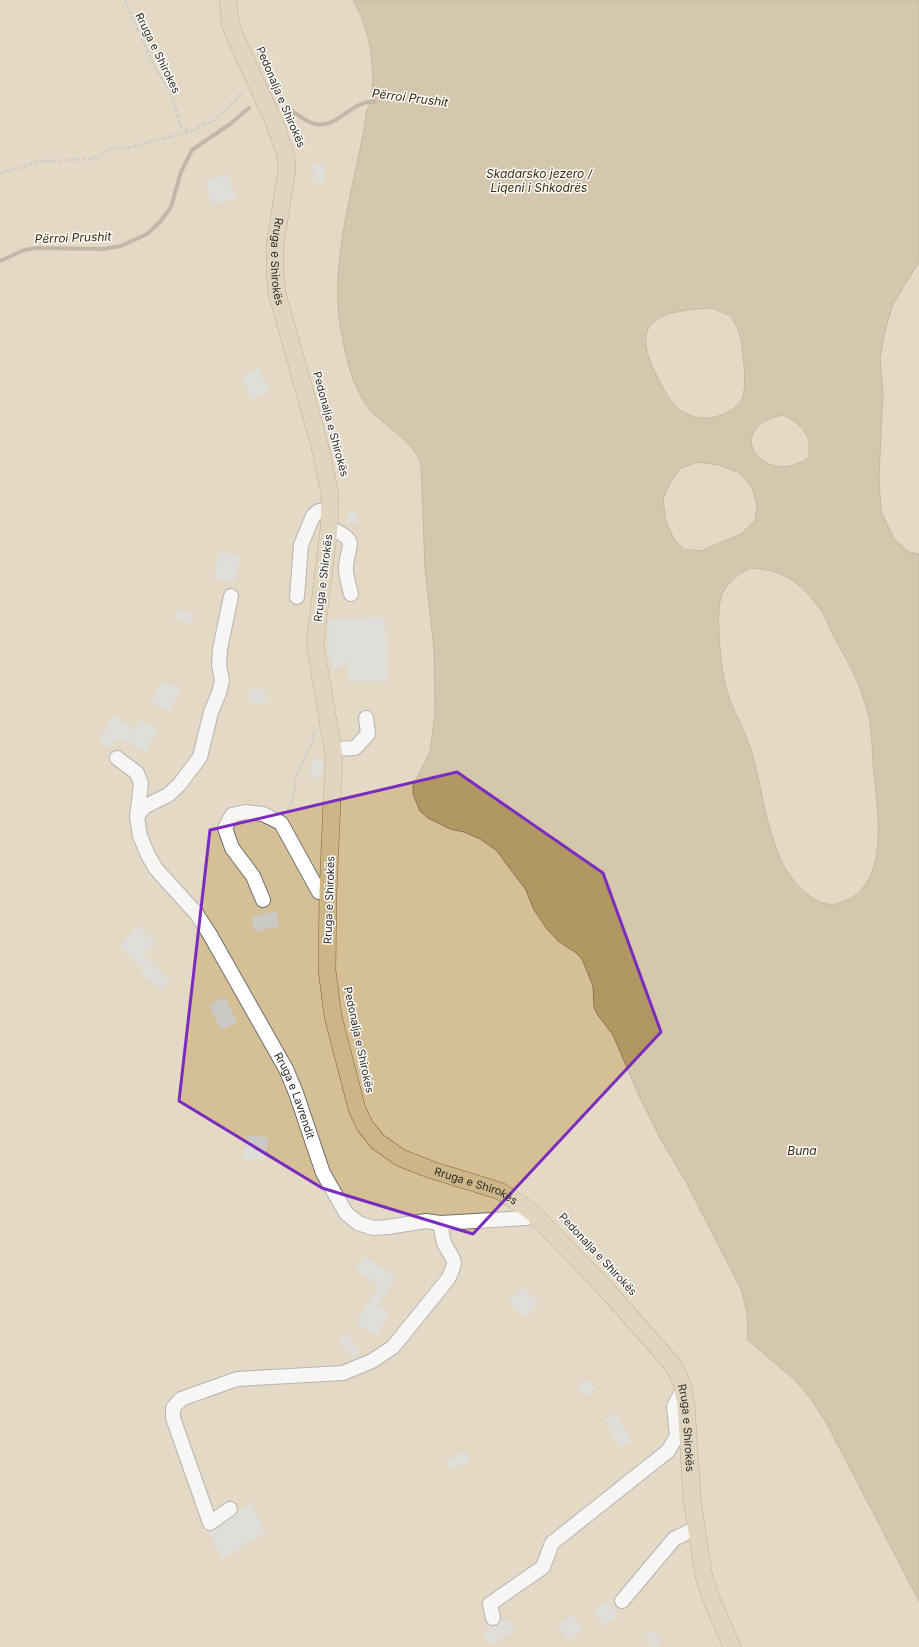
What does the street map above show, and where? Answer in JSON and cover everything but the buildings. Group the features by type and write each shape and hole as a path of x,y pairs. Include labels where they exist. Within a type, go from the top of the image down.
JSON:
{"main road":[{"name":"Rruga e Shirokës","path":"228,0 230,23 275,124 286,156 286,169 275,246 277,293 325,466 330,494 329,528 315,644 333,743 327,970 329,993 346,1073 357,1110 366,1126 378,1142 401,1158 427,1168 500,1191 532,1212 606,1289 665,1354 679,1376 683,1389 696,1528 704,1577 711,1598 732,1647"}],"street":[{"path":"297,597 301,545 312,516 320,511 330,511"},
{"path":"329,528 347,538 351,545 346,569 351,594"},
{"path":"137,817 144,807 168,795 179,785 200,757 211,712 219,693 222,680 219,664 220,649 231,596"},
{"path":"333,743 355,748 368,734 366,718"},
{"name":"Rruga e Lavrendit","path":"117,758 137,773 141,782 137,817 140,836 147,853 156,869 196,913 209,933 286,1069 323,1173 346,1213 358,1223 373,1228 426,1221 440,1223 526,1218 532,1212"},
{"path":"262,900 253,876 232,848 225,828 232,815 245,812 262,814 281,823 320,892 328,893"},
{"path":"230,1509 210,1523 173,1418 172,1408 181,1399 237,1379 343,1373 372,1361 393,1347 448,1279 454,1269 454,1259 444,1244 440,1223"},
{"path":"494,1618 490,1604 542,1568 552,1544 668,1451 677,1436 674,1407 683,1389"},
{"path":"622,1601 674,1539 696,1528"}],"path":[{"name":"Rruga e Shirokes","path":"125,0 154,66 170,93 181,126 190,132"},
{"path":"0,174 40,161 93,159 112,148 127,148 190,132 215,120 246,91 257,85"},
{"path":"288,810 294,799 296,776 313,742 316,729 333,743"}],"highlighted area":[{"path":"457,772 603,873 661,1032 473,1234 322,1188 179,1101 210,830"}],"shaded area":[{"path":"0,0 919,0 919,1647 0,1647"}],"water":[{"name":"Skadarsko jezero / Liqeni i Shkodrës","path":"353,0 919,0 919,262 893,304 885,331 880,358 883,392 879,478 881,511 894,539 909,552 919,554 919,1601 826,1422 811,1399 795,1380 748,1340 747,1313 741,1289 686,1182 661,1140 640,1098 613,1035 597,1014 594,1007 593,986 582,959 575,952 558,941 547,929 534,910 526,890 496,850 480,839 464,832 450,829 428,818 420,811 413,794 413,785 430,752 435,713 434,649 425,569 421,463 413,449 369,408 356,387 345,349 340,324 338,301 340,252 344,226 367,110 371,101 373,74 370,48 364,23","holes":["712,308 731,316 739,333 741,342 745,379 743,396 737,406 716,417 700,418 681,411 674,405 657,376 649,357 646,341 648,330 654,321 664,316 694,309","783,415 795,422 807,437 809,444 808,458 791,466 776,466 764,461 755,453 751,442 754,432 764,422","696,462 719,465 740,473 752,487 757,505 755,521 741,534 701,551 684,549 674,539 666,521 663,499 671,481 680,469","756,568 779,573 795,582 810,596 824,615 852,671 861,690 869,716 877,800 878,844 874,864 867,882 855,896 836,904 822,903 810,896 796,883 785,868 770,829 751,750 727,691 719,640 720,600 723,592 729,584 746,570"]}],"waterway":[{"name":"Përroi Prushit","path":"286,107 308,122 324,124 331,122 359,105 367,102 375,102"},
{"name":"Përroi Prushit","path":"0,261 24,250 37,248 103,249 121,246 147,234 160,222 171,207 181,172 192,150 230,124 249,108"}],"water label":[{"name":"Buna","path":"802,1151"}]}
